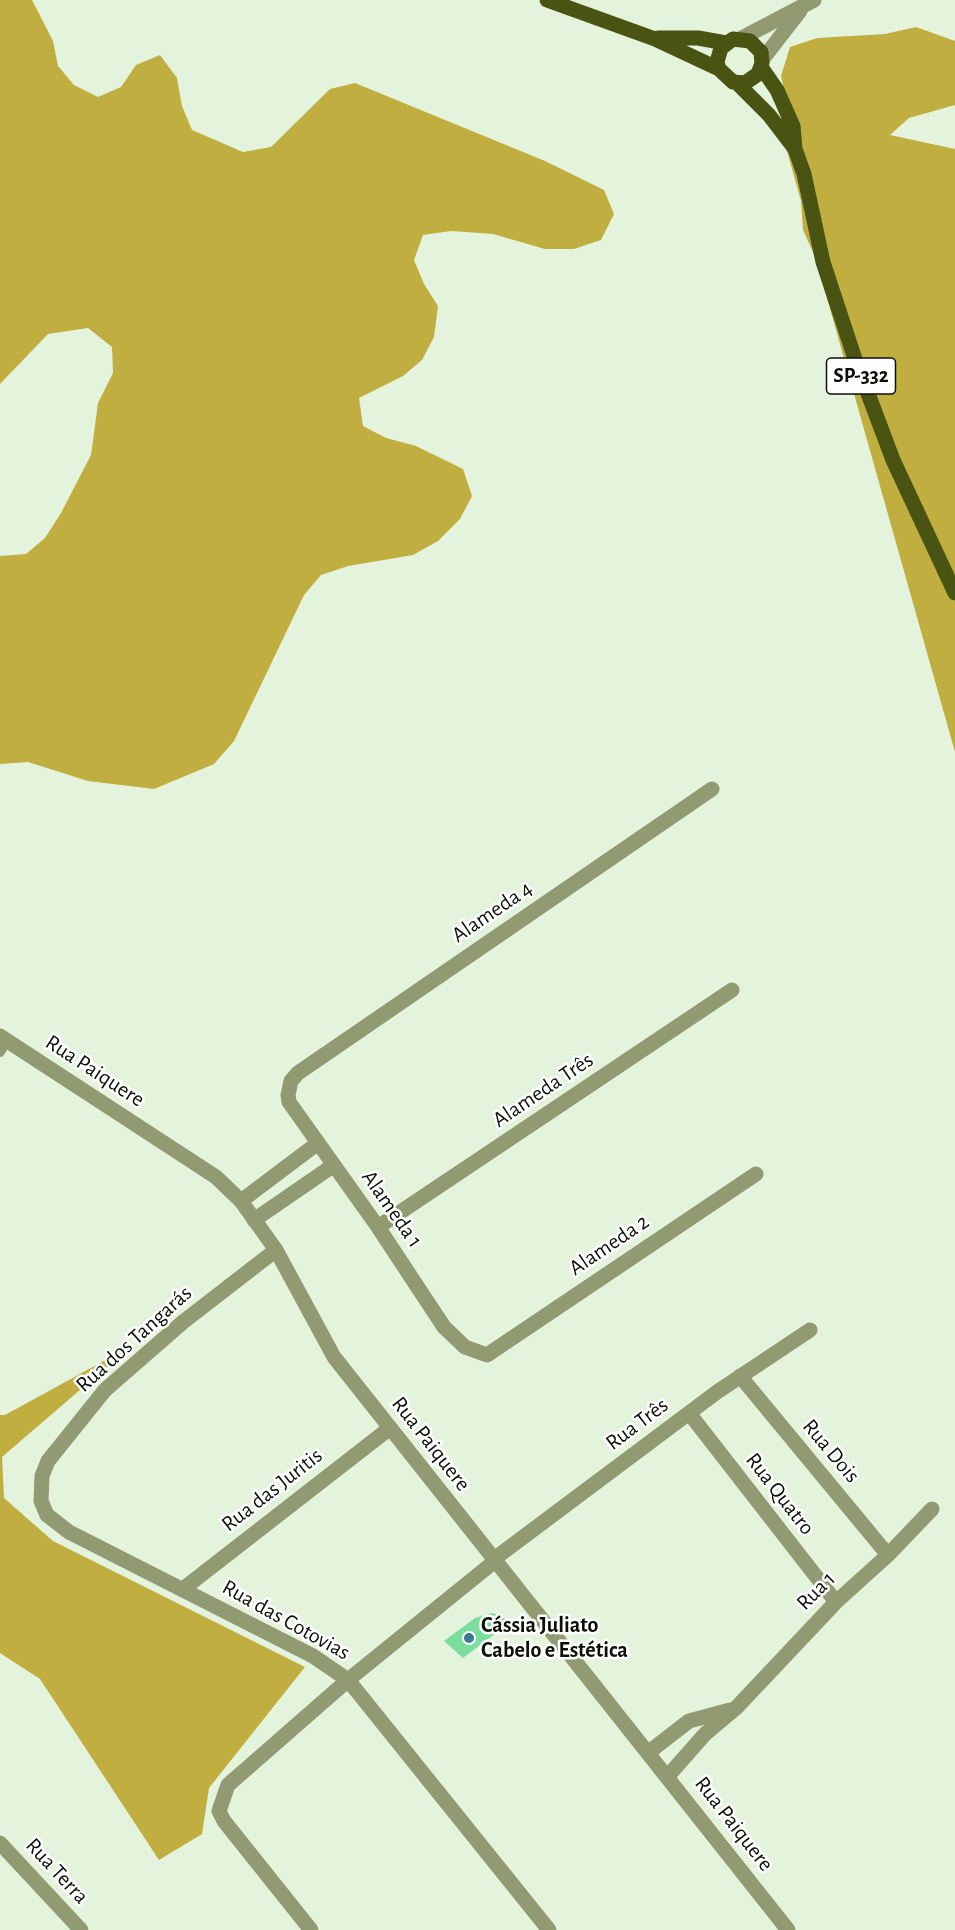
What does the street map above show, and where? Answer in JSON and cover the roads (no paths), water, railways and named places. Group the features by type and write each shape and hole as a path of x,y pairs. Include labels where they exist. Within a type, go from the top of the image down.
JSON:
{"main road":[{"name":"SP-332","path":"547,0 655,39 719,69 724,77 737,83 770,115 795,149"},
{"name":"SP-332","path":"655,39 698,38 726,43 742,38 756,46 790,119 795,149 804,174 823,262 855,359 893,459 955,593"},
{"path":"719,69 718,55 726,43"},
{"path":"737,83 752,80 762,63"}],"street":[{"path":"742,38 808,4"},
{"path":"762,63 808,4"},
{"name":"Alameda 4","path":"298,1073 712,789"},
{"name":"Alameda Três","path":"378,1227 732,990"},
{"name":"Rua Paiquere","path":"2,1043 216,1177 241,1201 276,1250 334,1357 788,1930"},
{"name":"Alameda 1","path":"298,1073 291,1081 289,1102 378,1227 444,1327 465,1347 487,1355"},
{"path":"241,1201 318,1143"},
{"path":"254,1220 334,1165"},
{"name":"Alameda 2","path":"487,1355 756,1173"},
{"name":"Rua dos Tangarás","path":"46,1515 41,1501 41,1488 48,1461 105,1390 183,1322 276,1250"},
{"name":"Rua Três","path":"311,1930 224,1821 219,1811 228,1785 348,1680 494,1560 689,1413 810,1330"},
{"name":"Rua Dois","path":"740,1376 888,1554"},
{"name":"Rua Quatro","path":"689,1413 836,1602"},
{"name":"Rua das Juritis","path":"183,1589 390,1428"},
{"name":"Rua 1","path":"668,1776 705,1734 736,1708 836,1602 932,1509"},
{"name":"Rua das Cotovias","path":"46,1515 69,1532 313,1656 348,1680 549,1930"},
{"path":"649,1752 689,1721 736,1708"},
{"name":"Rua Terra","path":"0,1843 81,1930"}],"place":[{"name":"Cássia Juliato Cabelo e Estética","path":"469,1638"}]}
